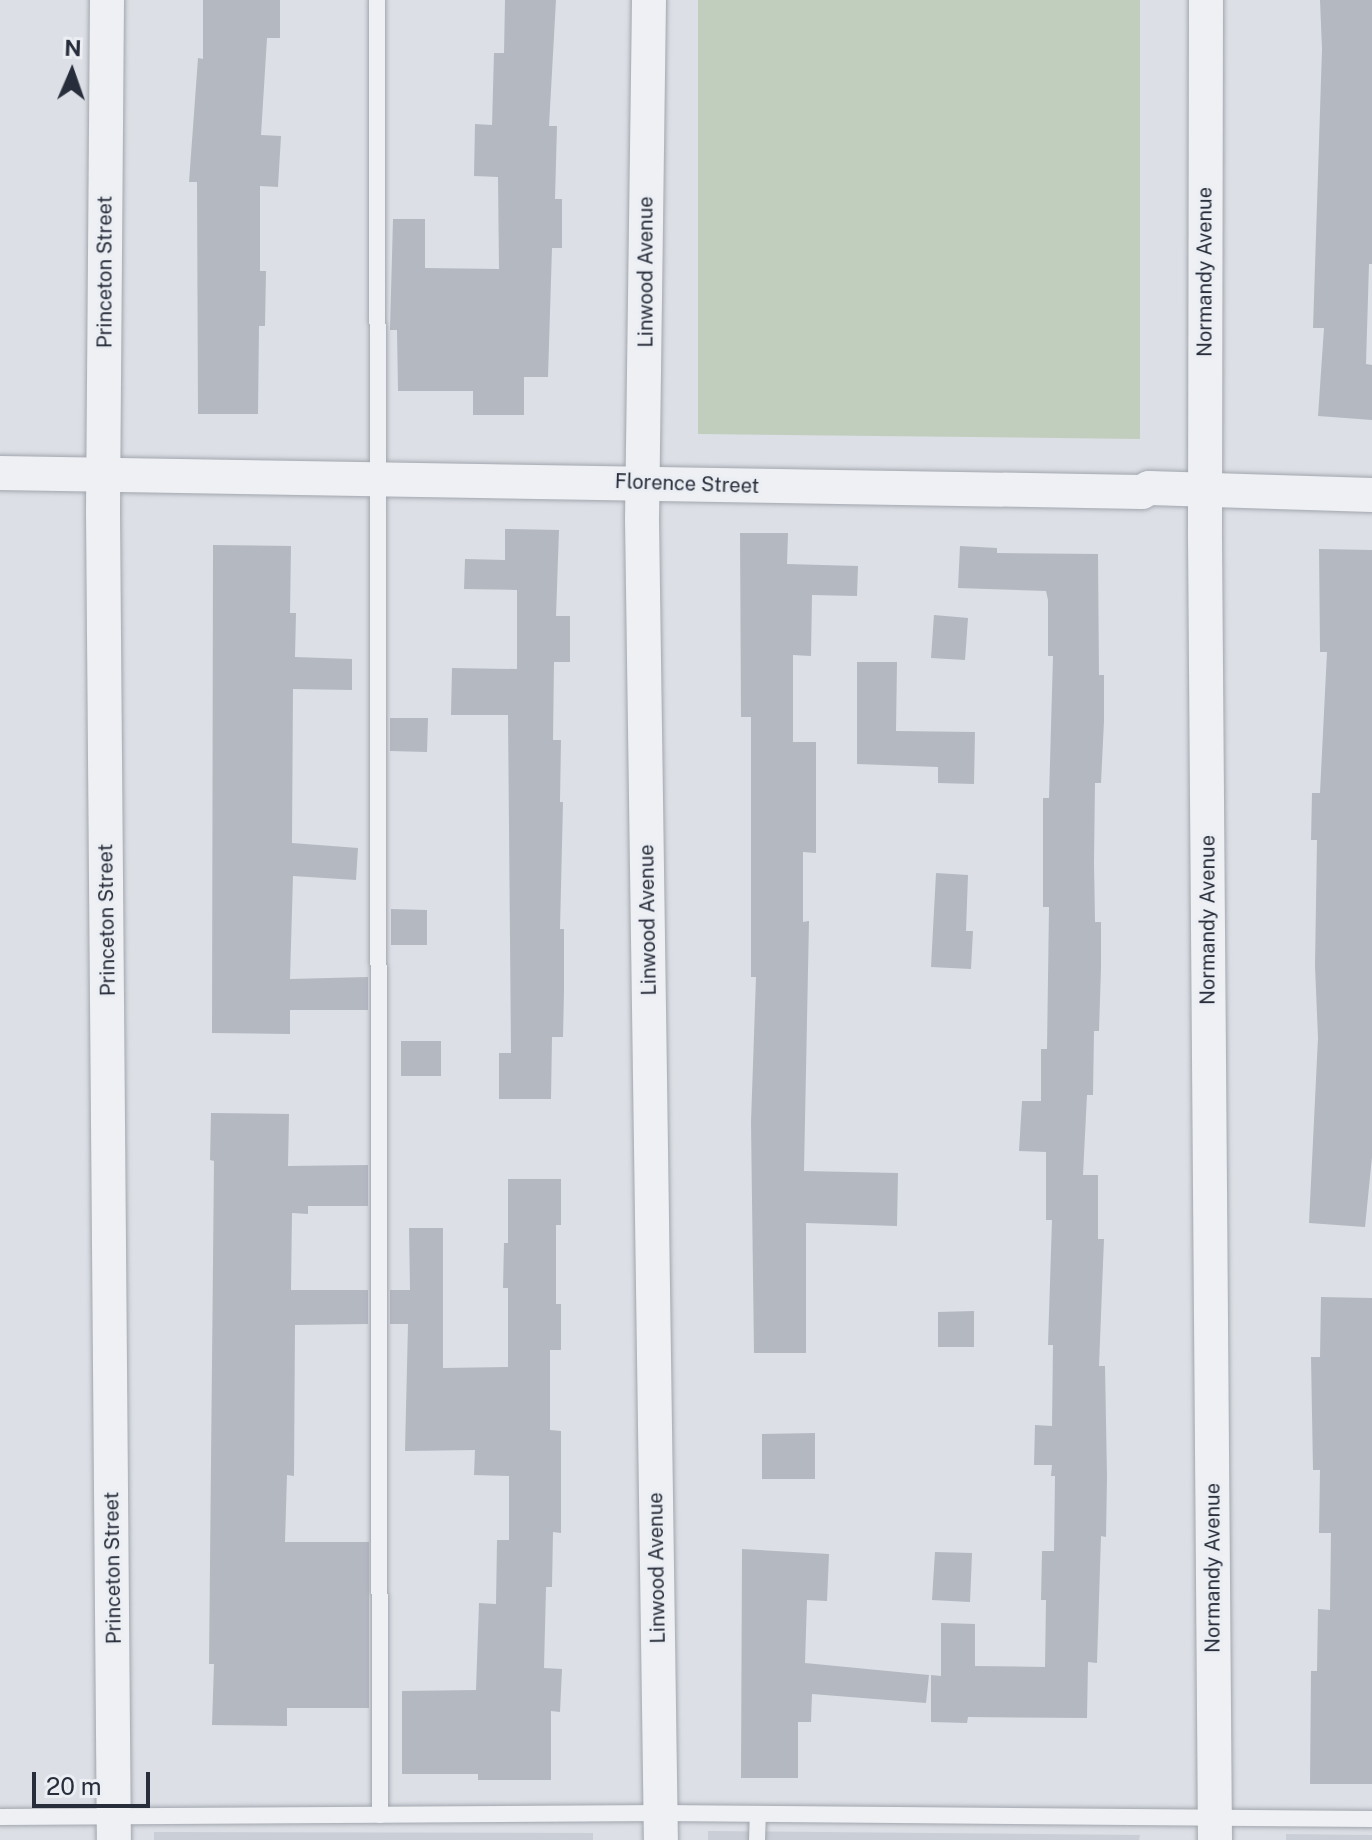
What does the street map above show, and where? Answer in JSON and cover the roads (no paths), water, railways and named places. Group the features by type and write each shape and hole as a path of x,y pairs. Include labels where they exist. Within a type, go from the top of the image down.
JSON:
{"street":[{"name":"Princeton Street","path":"107,0 103,472 115,1829"},
{"name":"Linwood Avenue","path":"649,0 641,483 661,1826"},
{"name":"Normandy Avenue","path":"1206,0 1205,491 1215,1829"},
{"name":"Florence Street","path":"0,473 103,472 378,480 1372,495"}],"lane":[{"path":"377,0 380,1815"},
{"path":"0,1817 115,1829 380,1815 661,1826 758,1814 1215,1829 1372,1819"},
{"path":"757,1840 758,1814"}]}
